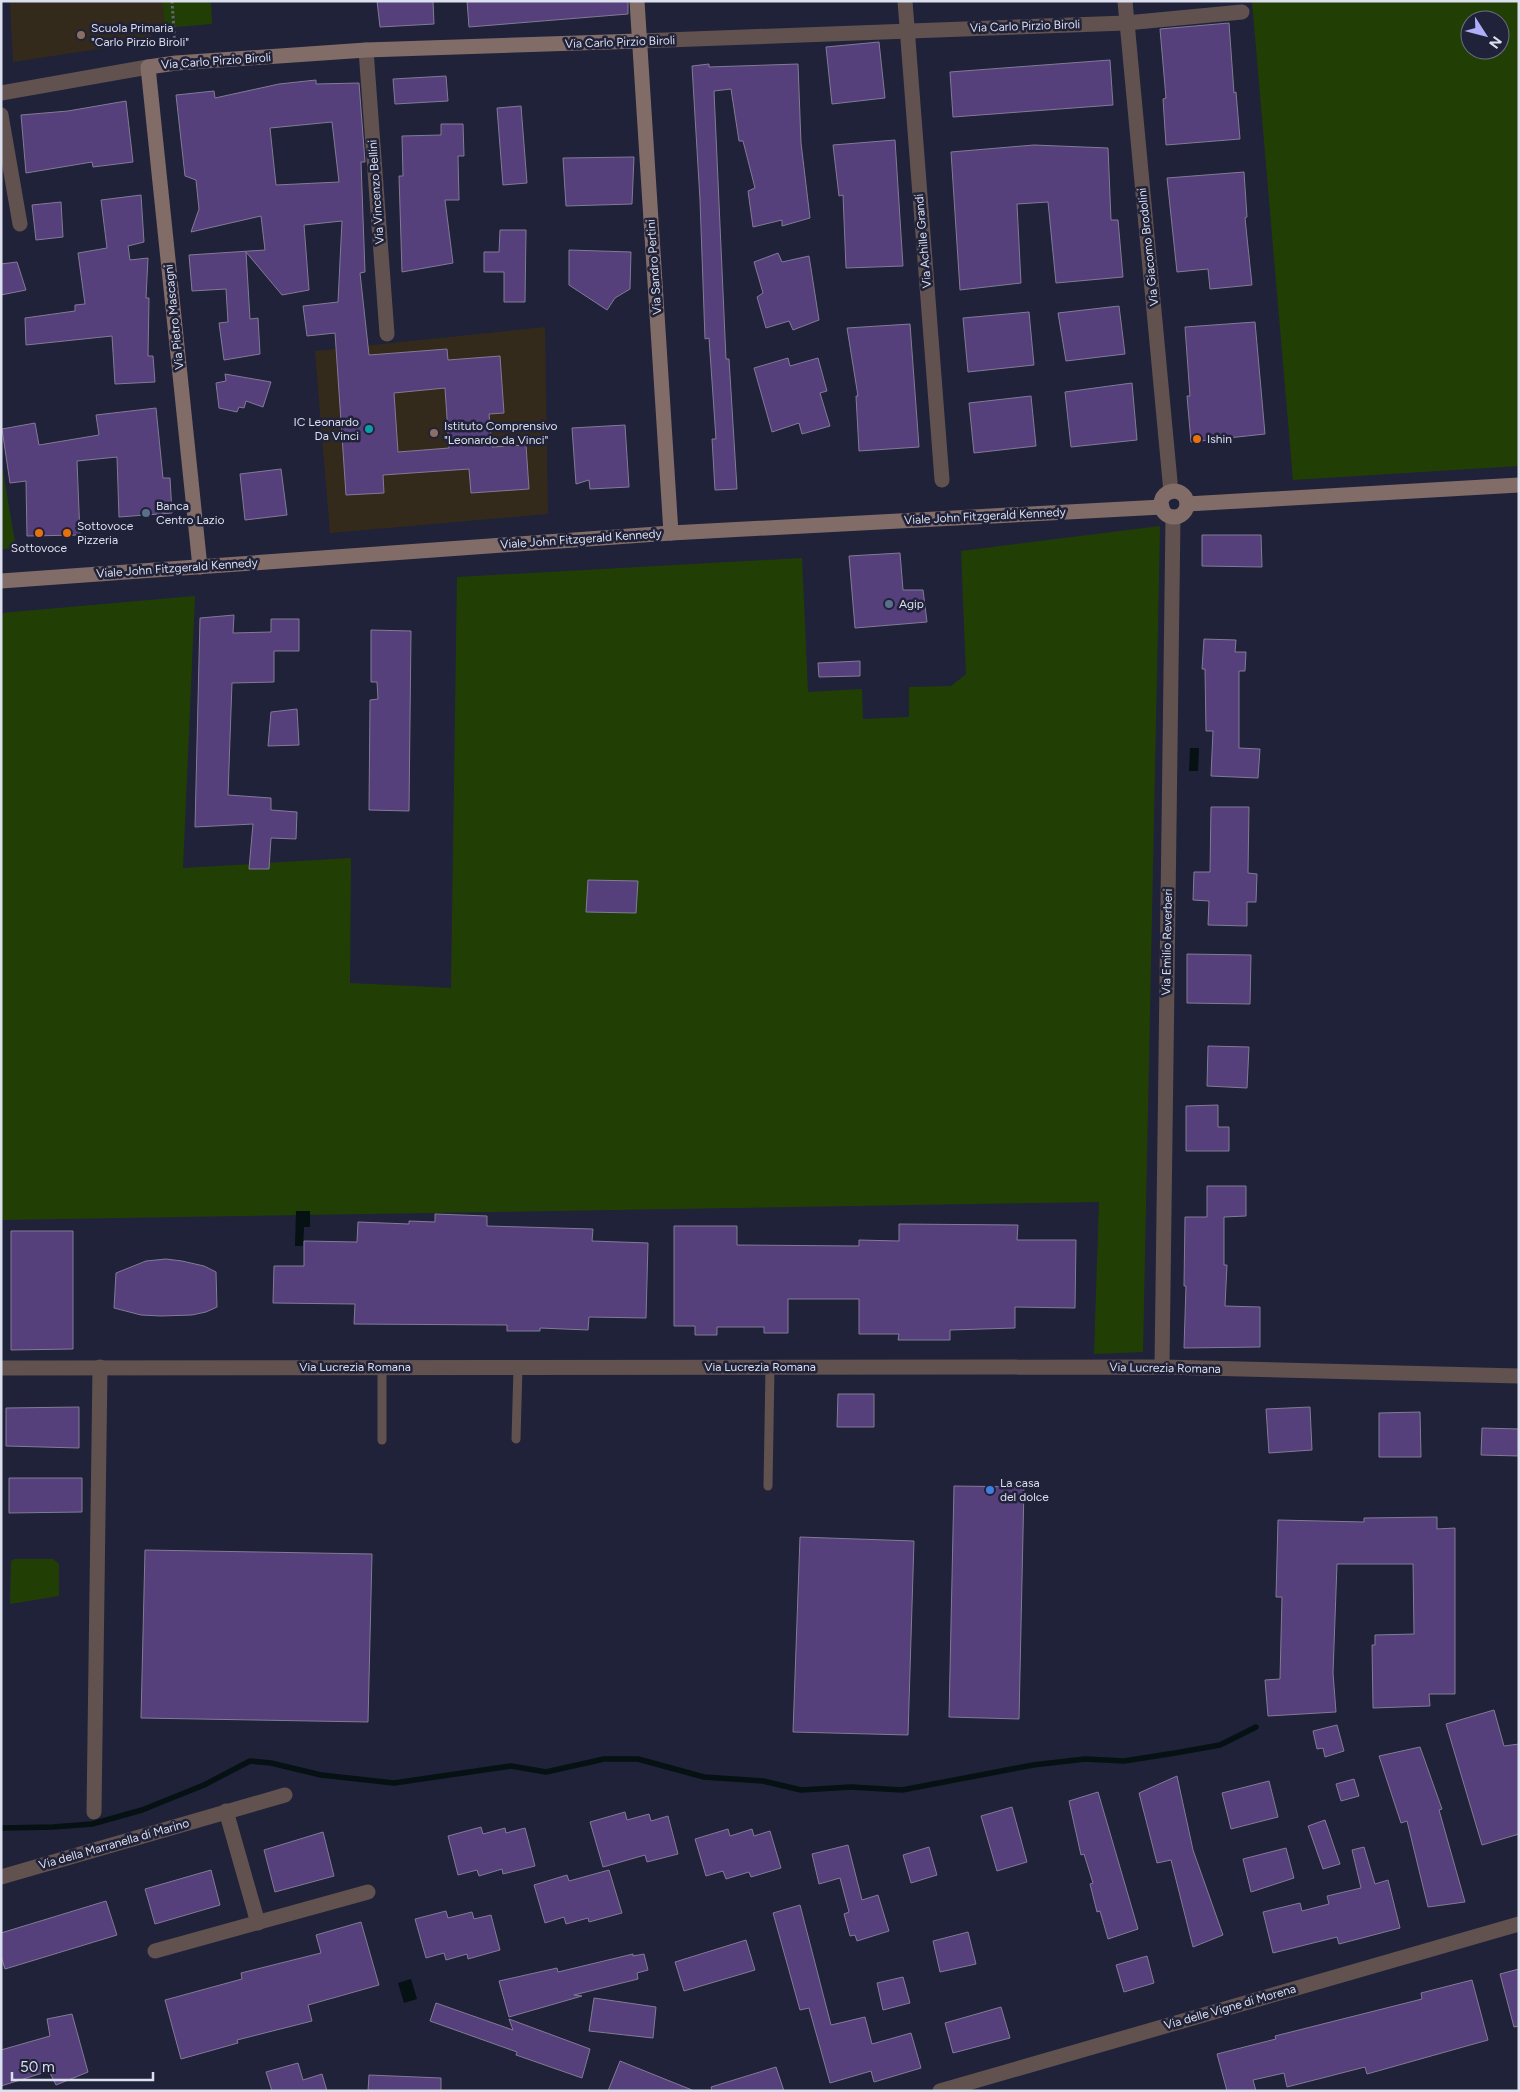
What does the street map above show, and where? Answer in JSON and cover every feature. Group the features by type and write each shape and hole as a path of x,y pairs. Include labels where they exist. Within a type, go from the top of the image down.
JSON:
{"street":[{"name":"Via Sandro Pertini","path":"637,1 670,533"},
{"name":"Via Achille Grandi","path":"905,1 942,480"},
{"name":"Via Giacomo Brodolini","path":"1125,1 1171,492"},
{"name":"Via Carlo Pirzio Biroli","path":"1,92 176,63 366,50 1126,22 1242,12"},
{"name":"Via Vincenzo Bellini","path":"366,50 387,334"},
{"name":"Via Pietro Mascagni","path":"148,67 200,567"},
{"path":"1,115 20,224"},
{"path":"1187,504 1519,486"},
{"path":"1171,492 1182,494 1187,504 1187,508 1182,515 1174,517 1166,514 1162,507 1162,499 1171,492"},
{"name":"Viale John Fitzgerald Kennedy","path":"1,581 670,533 1162,507"},
{"name":"Via Emilio Reverberi","path":"1162,1367 1174,517"},
{"path":"94,1812 100,1367"},
{"name":"Via Lucrezia Romana","path":"1,1368 1162,1367 1519,1376"},
{"name":"Via della Marranella di Marino","path":"1,1877 285,1795"},
{"path":"226,1811 258,1923"},
{"path":"155,1951 368,1892"},
{"name":"Via delle Vigne di Morena","path":"940,2091 1519,1924"}],"lane":[{"path":"382,1367 382,1440"},
{"path":"516,1439 518,1367"},
{"path":"768,1486 770,1367"}],"path":[{"path":"172,1 176,63"}],"shaded area":[{"name":"Scuola Primaria \"Carlo Pirzio Biroli\"","path":"10,1 163,1 164,28 152,29 151,41 13,62"},
{"name":"Istituto Comprensivo \"Leonardo da Vinci\"","path":"545,327 548,514 330,533 315,351"},
{"path":"1190,748 1199,748 1198,771 1189,771"},
{"path":"296,1211 310,1211 310,1227 304,1227 303,1246 295,1246"},
{"path":"411,1979 417,1999 404,2003 398,1983"}],"green space":[{"path":"163,1 211,1 212,24 164,28"},
{"path":"1252,1 1519,1 1519,466 1293,480"},
{"path":"1,460 16,548 1,549"},
{"path":"1160,526 1143,1352 1094,1354 1099,1202 1,1220 1,613 195,596 183,868 351,858 350,983 451,988 457,577 802,558 808,692 862,689 863,719 909,717 909,687 951,686 966,674 961,551"},
{"path":"14,1559 53,1559 59,1564 59,1596 10,1604 11,1561"}],"building":[{"path":"377,1 433,1 434,24 380,27"},
{"path":"467,1 628,1 628,14 469,27"},
{"path":"1229,23 1234,93 1236,92 1240,139 1166,145 1163,99 1166,98 1160,29"},
{"path":"879,42 885,98 832,104 826,47"},
{"path":"1110,60 1113,105 953,117 950,72"},
{"path":"709,64 709,67 798,64 801,143 810,218 782,226 782,220 753,227 748,191 755,188 743,141 739,141 731,89 714,91 726,359 729,359 737,489 715,490 712,439 716,439 709,338 705,339 700,200 692,66"},
{"path":"446,76 448,101 395,104 393,79"},
{"path":"316,80 316,84 359,83 365,162 361,162 365,272 360,273 369,355 447,349 448,360 500,356 504,413 489,414 492,447 526,445 529,489 471,493 469,469 383,475 384,493 346,495 335,333 307,336 303,306 338,302 342,221 304,225 309,290 282,295 246,252 250,319 258,318 260,354 224,360 219,323 228,322 226,289 192,291 189,255 265,250 261,216 191,232 199,209 196,180 185,176 176,95 214,91 215,98 279,84","holes":["332,122 339,182 276,185 270,128","445,388 449,448 398,452 394,393"]},
{"path":"126,101 133,162 93,167 92,162 26,173 21,115 68,111"},
{"path":"521,106 527,183 503,185 497,108"},
{"path":"441,124 463,124 464,156 458,156 459,200 445,200 453,263 402,272 399,176 403,176 402,136 441,135"},
{"path":"895,140 903,266 846,268 843,195 839,196 833,145"},
{"path":"1034,145 1108,148 1111,220 1118,220 1123,277 1056,283 1048,202 1017,204 1021,283 960,290 951,152"},
{"path":"634,157 632,204 566,206 563,158"},
{"path":"1244,172 1247,217 1245,218 1252,285 1210,289 1208,269 1177,272 1167,178"},
{"path":"141,195 144,242 128,246 130,260 148,258 146,298 149,298 148,356 153,356 155,382 115,384 112,336 26,345 25,318 75,311 75,305 85,304 78,253 107,248 101,200"},
{"path":"61,202 63,237 36,240 32,205"},
{"path":"500,230 526,230 525,302 504,302 504,272 484,272 484,252 499,252"},
{"path":"569,250 631,252 630,289 615,298 607,310 569,285"},
{"path":"778,253 782,262 809,256 819,320 793,330 789,321 766,328 757,297 763,293 754,262"},
{"path":"17,262 26,290 1,295 1,264"},
{"path":"1119,306 1125,354 1066,361 1058,313"},
{"path":"1029,312 1034,365 968,372 963,318"},
{"path":"1255,322 1265,434 1191,442 1187,396 1190,396 1185,327"},
{"path":"910,324 919,447 859,451 856,396 858,396 847,328"},
{"path":"788,358 790,366 818,358 827,391 820,393 830,426 802,434 799,423 772,432 754,368"},
{"path":"225,374 271,382 263,407 246,401 244,408 239,407 237,412 219,408 216,383 226,381"},
{"path":"1132,383 1137,440 1071,447 1065,392"},
{"path":"1031,396 1036,446 974,453 969,403"},
{"path":"156,408 163,478 170,478 172,513 119,517 117,457 77,461 80,535 27,536 26,481 10,483 2,429 35,423 39,445 99,435 96,415"},
{"path":"625,425 629,487 590,489 589,480 576,484 572,428"},
{"path":"281,469 287,515 245,520 240,474"},
{"path":"1202,535 1261,535 1262,567 1202,566"},
{"name":"Agip","path":"900,553 903,590 923,590 927,622 855,628 849,556"},
{"path":"234,615 233,633 271,632 271,619 299,619 299,651 274,651 274,682 232,683 228,795 271,798 271,810 297,812 296,839 271,838 269,869 249,869 253,824 195,827 200,618"},
{"path":"371,630 411,631 409,811 369,810 370,700 378,699 377,682 371,682"},
{"path":"1204,639 1236,640 1235,652 1246,652 1245,671 1239,671 1239,748 1260,749 1258,778 1211,776 1213,731 1206,731 1205,669 1202,669"},
{"path":"860,661 860,676 819,677 818,663"},
{"path":"297,709 299,745 268,746 271,712"},
{"path":"1211,807 1249,807 1248,873 1257,874 1256,902 1247,902 1247,926 1208,925 1209,901 1193,900 1194,872 1210,872"},
{"path":"588,880 638,881 636,913 586,912"},
{"path":"1187,954 1251,955 1250,1004 1187,1003"},
{"path":"1208,1046 1249,1047 1247,1088 1207,1086"},
{"path":"1218,1105 1218,1127 1229,1127 1229,1151 1186,1151 1186,1106"},
{"path":"1207,1186 1246,1186 1246,1216 1224,1217 1224,1265 1227,1265 1225,1306 1260,1307 1260,1347 1184,1348 1186,1286 1184,1286 1185,1217 1207,1217"},
{"path":"435,1214 487,1216 487,1226 593,1229 592,1241 648,1243 646,1318 589,1317 588,1330 540,1328 540,1331 507,1331 507,1325 354,1324 355,1304 273,1303 274,1266 304,1266 304,1241 357,1242 358,1222 409,1224 409,1221 435,1222"},
{"path":"899,1224 1018,1225 1017,1240 1076,1240 1075,1308 1015,1307 1015,1328 950,1330 950,1340 898,1340 899,1334 859,1334 859,1299 788,1299 788,1333 764,1333 764,1327 717,1327 717,1335 695,1335 695,1326 674,1326 674,1226 737,1226 737,1245 859,1246 859,1240 899,1241"},
{"path":"11,1231 73,1231 73,1349 11,1350"},
{"path":"166,1259 204,1266 216,1272 217,1307 192,1315 161,1316 141,1315 114,1308 116,1273 146,1261"},
{"path":"838,1394 874,1394 874,1427 837,1427"},
{"path":"79,1407 79,1448 6,1446 6,1408"},
{"path":"1310,1407 1312,1450 1269,1453 1266,1409"},
{"path":"1420,1412 1421,1457 1379,1457 1379,1413"},
{"path":"1482,1428 1519,1429 1519,1456 1481,1455"},
{"path":"9,1478 82,1478 82,1512 9,1513"},
{"path":"954,1486 1024,1487 1019,1719 949,1717"},
{"path":"1437,1517 1437,1529 1455,1528 1455,1694 1429,1694 1430,1706 1373,1708 1372,1645 1375,1645 1375,1635 1414,1634 1413,1564 1337,1564 1333,1673 1336,1712 1268,1716 1265,1680 1280,1679 1282,1597 1276,1597 1278,1520 1364,1522 1364,1518"},
{"path":"800,1537 914,1541 908,1735 793,1732"},
{"path":"145,1550 372,1554 368,1722 141,1718"},
{"path":"1494,1710 1504,1746 1519,1744 1519,1834 1482,1845 1446,1724"},
{"path":"1337,1725 1344,1751 1325,1757 1323,1748 1317,1749 1313,1731"},
{"path":"1420,1747 1442,1809 1439,1810 1465,1902 1428,1907 1407,1821 1401,1823 1379,1756"},
{"path":"1177,1776 1193,1850 1223,1935 1193,1947 1171,1860 1157,1863 1139,1793"},
{"path":"1354,1779 1359,1796 1341,1801 1336,1784"},
{"path":"1269,1781 1278,1817 1231,1829 1222,1793"},
{"path":"1098,1792 1138,1929 1108,1939 1100,1911 1097,1912 1090,1884 1093,1883 1084,1854 1081,1855 1069,1801"},
{"path":"1012,1807 1027,1862 997,1871 981,1816"},
{"path":"625,1812 627,1820 649,1814 651,1821 668,1816 678,1854 647,1862 645,1855 603,1867 590,1822"},
{"path":"1325,1820 1340,1864 1323,1869 1308,1826"},
{"path":"481,1827 483,1834 505,1828 506,1833 525,1828 535,1866 503,1874 502,1869 479,1876 477,1870 458,1875 448,1836"},
{"path":"728,1829 730,1836 752,1829 754,1836 770,1831 781,1868 751,1877 749,1872 726,1879 723,1871 706,1876 695,1839"},
{"path":"323,1832 334,1876 275,1892 264,1850"},
{"path":"848,1845 862,1900 878,1895 889,1931 857,1941 855,1935 850,1936 844,1914 849,1912 840,1878 819,1884 812,1854"},
{"path":"929,1847 937,1875 911,1883 903,1855"},
{"path":"1364,1847 1375,1884 1388,1880 1400,1928 1339,1944 1337,1937 1273,1953 1263,1912 1300,1903 1302,1911 1329,1904 1327,1896 1361,1888 1352,1850"},
{"path":"1286,1848 1294,1878 1251,1892 1243,1859"},
{"path":"211,1870 220,1905 155,1924 145,1889"},
{"path":"609,1870 622,1913 589,1922 588,1918 566,1924 564,1917 545,1923 534,1885 567,1875 569,1881"},
{"path":"106,1901 117,1935 5,1969 1,1956 1,1933"},
{"path":"800,1905 831,2025 865,2017 872,2044 911,2033 921,2068 874,2082 871,2071 830,2083 809,2008 800,2010 773,1913"},
{"path":"446,1911 448,1918 472,1912 474,1919 491,1915 500,1950 468,1959 467,1954 446,1960 444,1953 426,1958 415,1919"},
{"path":"361,1922 379,1985 308,2005 312,2021 237,2040 238,2043 181,2059 165,2000 242,1979 241,1973 321,1953 316,1935"},
{"path":"968,1932 976,1964 940,1972 933,1941"},
{"path":"746,1940 755,1970 684,1991 675,1962"},
{"path":"633,1954 633,1956 644,1954 648,1970 637,1973 638,1979 574,1995 582,1996 509,2017 499,1981 557,1968 558,1972"},
{"path":"1147,1956 1154,1983 1124,1992 1116,1965"},
{"path":"1519,1969 1519,2026 1514,2027 1500,1974"},
{"path":"903,1977 910,2003 883,2010 877,1983"},
{"path":"1472,1980 1488,2040 1367,2074 1365,2067 1287,2087 1284,2073 1253,2080 1256,2091 1227,2091 1217,2054 1276,2039 1275,2036 1422,1999 1421,1993"},
{"path":"594,1998 656,2007 653,2038 589,2031"},
{"path":"436,2003 513,2030 509,2019 590,2049 582,2078 516,2055 517,2052 430,2021"},
{"path":"1001,2007 1010,2038 953,2053 945,2023"},
{"path":"72,2014 88,2072 56,2085 49,2071 1,2086 1,2050 50,2036 47,2019"},
{"path":"620,2061 692,2090 692,2091 608,2091"},
{"path":"298,2063 303,2080 322,2074 327,2091 272,2091 266,2072"},
{"path":"776,2067 784,2091 712,2091 711,2087"},
{"path":"369,2075 441,2078 441,2091 368,2091"}],"waterway":[{"path":"1,1828 92,1824 142,1810 204,1785 250,1761 271,1763 321,1775 394,1783 511,1766 546,1772 604,1759 638,1759 704,1777 763,1781 801,1790 851,1787 902,1790 1033,1765 1085,1759 1124,1761 1220,1745 1256,1727"}],"place":[{"name":"Scuola Primaria \"Carlo Pirzio Biroli\"","path":"81,35"},
{"name":"IC Leonardo Da Vinci","path":"369,429"},
{"name":"Istituto Comprensivo \"Leonardo da Vinci\"","path":"434,433"},
{"name":"Ishin","path":"1197,439"},
{"name":"Banca Centro Lazio","path":"146,513"},
{"name":"Sottovoce","path":"39,533"},
{"name":"Sottovoce Pizzeria","path":"67,533"},
{"name":"Agip","path":"889,604"},
{"name":"La casa del dolce","path":"990,1490"}]}
